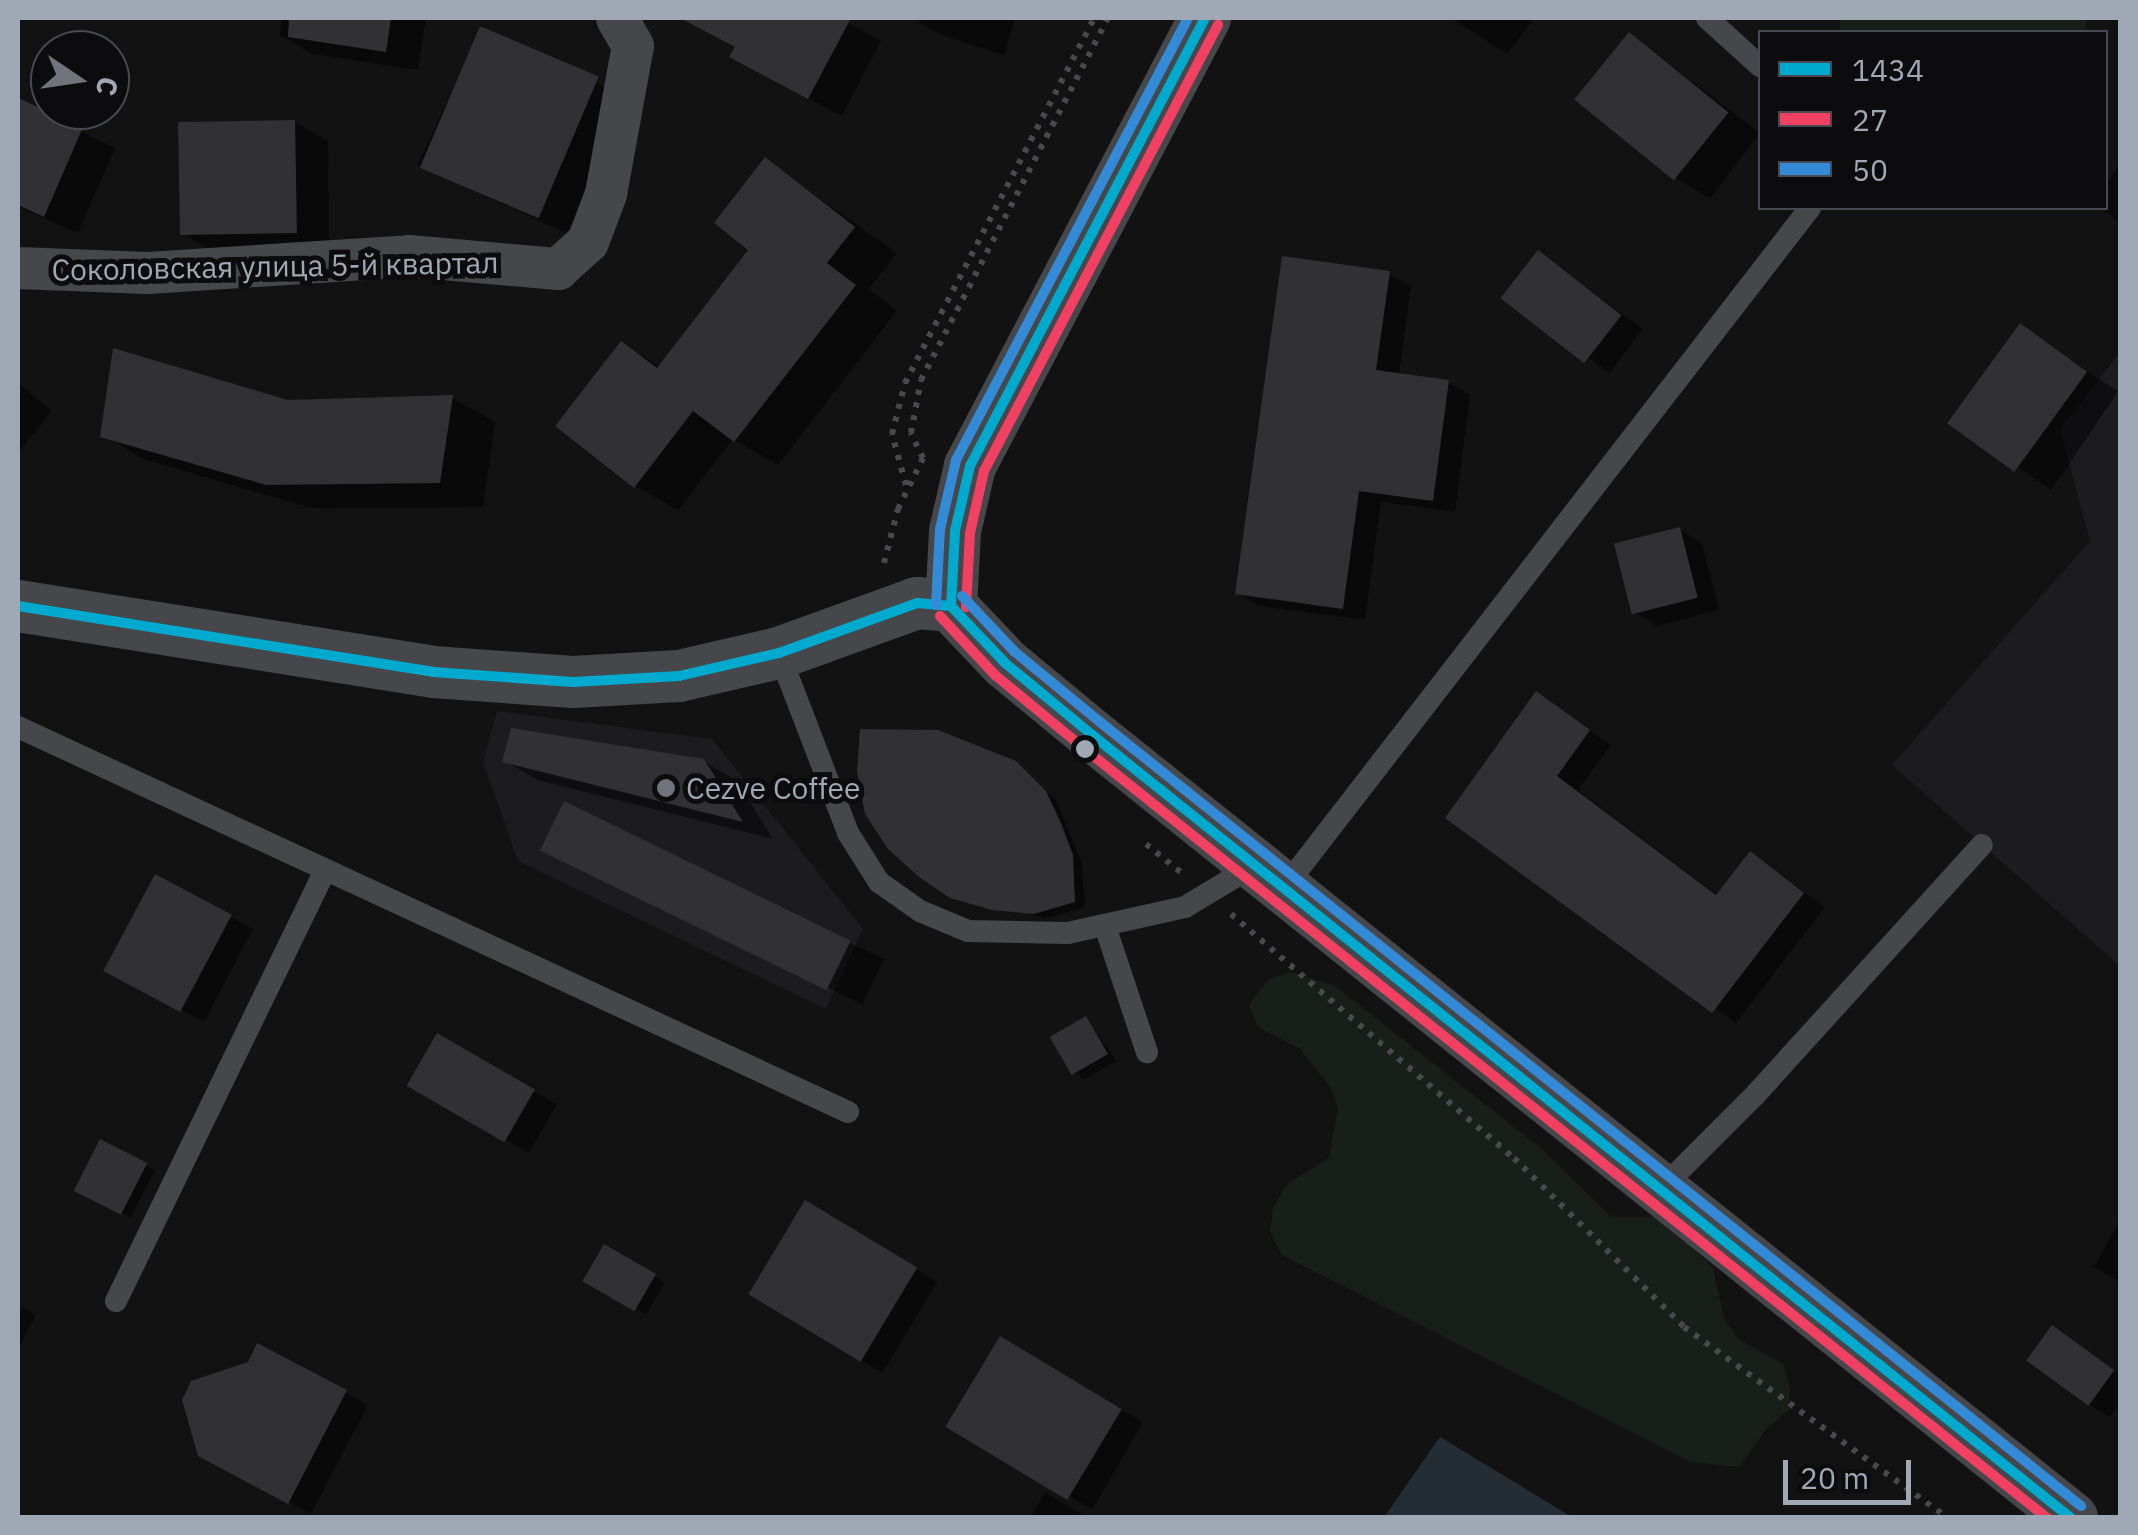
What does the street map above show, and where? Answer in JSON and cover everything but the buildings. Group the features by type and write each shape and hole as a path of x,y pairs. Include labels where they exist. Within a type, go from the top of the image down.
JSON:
{"street":[{"name":"Соколовская улица 5-й квартал","path":"18,268 148,273 408,256 558,269 588,242 606,194 633,46 617,18"},
{"path":"951,606 955,531 970,466 1204,18"},
{"path":"21,614 432,672 572,682 679,676 779,653 882,612 917,603 951,606 1005,663 2072,1518"}],"lane":[{"path":"1707,18 1758,64"},
{"path":"779,653 848,834 879,882 920,911 968,930 1018,936 1105,926 1185,907 1207,894 1270,876 1808,210"},
{"path":"18,727 848,1112"},
{"path":"1662,1188 1756,1094 1982,846"},
{"path":"116,1301 325,870"},
{"path":"1105,926 1147,1052"}],"path":[{"path":"906,486 892,434 905,383 1094,18"},
{"path":"873,577 890,557 906,486 923,458 911,433 921,380 1108,18"},
{"path":"1135,835 1514,1158 1684,1327 1948,1518"}],"shaded area":[{"path":"1840,18 2086,18 2086,30 1840,30"},
{"path":"2120,352 2120,966 1892,765 2090,541 2060,429"},
{"path":"497,711 712,739 863,929 826,1009 518,861 483,762"},
{"path":"1291,972 1335,986 1542,1149 1611,1217 1661,1217 1713,1268 1724,1318 1738,1339 1783,1364 1790,1388 1789,1410 1767,1428 1739,1467 1691,1462 1282,1255 1270,1232 1273,1208 1287,1184 1329,1158 1338,1108 1330,1086 1299,1048 1258,1027 1249,1004 1268,980"},
{"path":"1440,1437 1572,1517 1384,1517"}],"transit line":[{"name":"50","path":"936,605 940,529 956,460 1188,18"},
{"name":"1434","path":"951,606 955,531 970,466 1205,18"},
{"name":"27","path":"966,607 970,533 984,471 1218,25"},
{"name":"50","path":"962,596 1015,652 1100,722 2081,1506"},
{"name":"1434","path":"18,606 433,672 573,682 679,676 779,653 917,603 951,606 1005,663 1091,734 2071,1518"},
{"name":"27","path":"940,616 995,675 1081,746 2047,1518"}],"place":[{"name":"Cezve Coffee","path":"666,788"}]}
